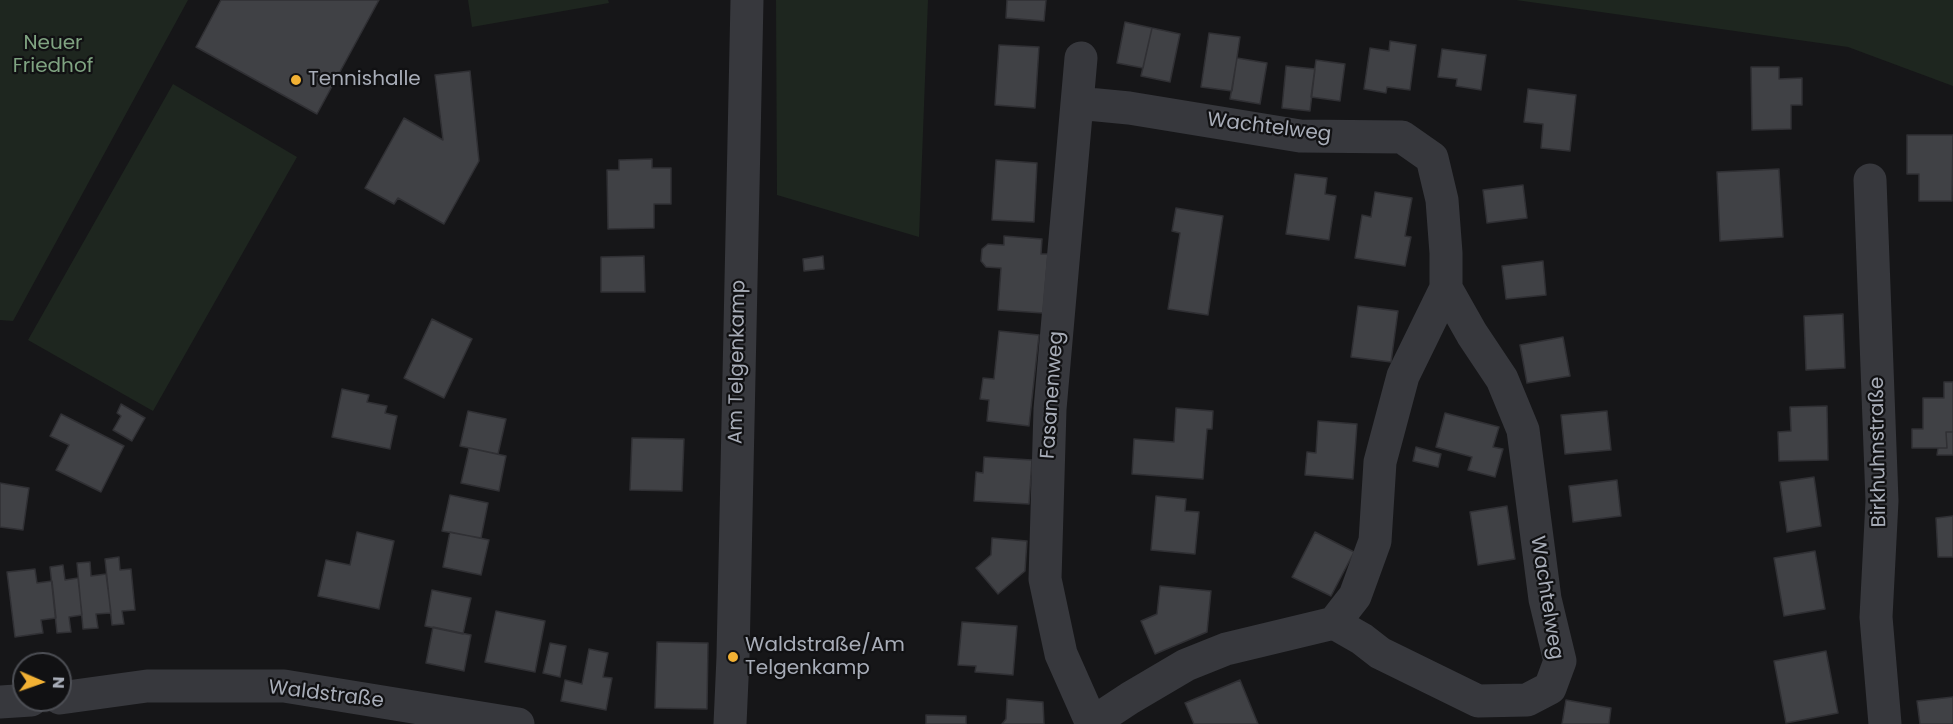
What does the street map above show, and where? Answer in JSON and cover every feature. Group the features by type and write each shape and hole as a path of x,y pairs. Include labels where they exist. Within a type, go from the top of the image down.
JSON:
{"street":[{"name":"Am Telgenkamp","path":"730,724 734,657 747,0"},
{"name":"Fasanenweg","path":"1081,58 1050,409 1045,579 1061,654 1092,724"},
{"name":"Wachtelweg","path":"1077,103 1129,108 1300,136 1402,137 1432,158 1442,200 1446,288 1403,376 1380,462 1375,541 1355,596 1334,623 1362,639 1380,653 1478,700 1527,700 1550,687 1560,661 1545,598 1523,430 1502,379 1472,334 1446,288"},
{"name":"Birkhuhnstraße","path":"1870,180 1882,501 1876,617 1885,724"},
{"path":"1092,724 1130,698 1186,665 1226,649 1334,623"},
{"name":"Waldstraße","path":"72,696 147,686 284,686 518,724"}],"green space":[{"name":"Neuer Friedhof","path":"0,0 188,0 13,321 0,320"},
{"path":"468,0 608,0 609,3 472,27"},
{"path":"776,0 928,0 919,237 777,195"},
{"path":"1516,0 1953,0 1953,86 1848,47"},
{"path":"173,84 297,157 153,411 28,340"}],"building":[{"name":"Tennishalle","path":"221,0 379,0 317,114 196,47"},
{"path":"1007,0 1046,0 1044,21 1006,18"},
{"path":"1125,22 1152,28 1143,68 1117,63"},
{"path":"1152,28 1180,34 1170,82 1141,76"},
{"path":"1209,33 1240,37 1232,91 1201,87"},
{"path":"1390,41 1416,45 1410,90 1387,87 1386,93 1364,89 1370,48 1389,51"},
{"path":"999,45 1039,47 1035,108 995,105"},
{"path":"1442,49 1486,55 1481,90 1456,86 1457,79 1438,77"},
{"path":"1237,58 1267,63 1260,104 1230,99"},
{"path":"1316,60 1345,64 1340,101 1311,97"},
{"path":"1286,66 1315,69 1310,111 1282,108"},
{"path":"1751,67 1779,67 1779,79 1802,78 1802,105 1791,105 1791,129 1752,130"},
{"path":"470,71 479,161 444,224 398,198 394,204 365,188 404,118 443,140 435,75"},
{"path":"1528,89 1576,95 1570,151 1541,148 1543,124 1524,122"},
{"path":"1907,135 1953,135 1952,201 1919,201 1919,174 1907,174"},
{"path":"652,159 652,168 671,168 671,204 654,204 654,228 608,229 607,170 619,170 619,160"},
{"path":"996,160 1037,163 1034,222 992,220"},
{"path":"1779,169 1783,237 1720,241 1717,172"},
{"path":"1295,174 1327,178 1325,194 1336,196 1329,240 1286,234"},
{"path":"1523,185 1527,218 1487,223 1483,190"},
{"path":"1375,192 1412,198 1405,236 1411,237 1405,266 1355,258 1362,215 1371,217"},
{"path":"1176,208 1223,216 1208,315 1168,309 1180,233 1172,231"},
{"path":"1004,236 1042,239 1041,254 1048,254 1043,313 998,310 1001,268 986,267 981,261 982,249 988,244 1004,245"},
{"path":"644,256 645,292 601,292 601,257"},
{"path":"823,256 824,269 804,271 803,259"},
{"path":"1543,261 1546,295 1506,299 1502,266"},
{"path":"1358,306 1398,311 1391,362 1351,357"},
{"path":"1843,314 1845,368 1806,370 1804,316"},
{"path":"432,319 472,339 444,398 404,378"},
{"path":"999,331 1039,335 1029,426 987,421 989,400 980,399 983,378 994,379"},
{"path":"1563,337 1570,376 1527,383 1520,345"},
{"path":"1944,382 1953,382 1953,432 1946,432 1947,448 1912,448 1912,429 1923,429 1923,398 1944,398"},
{"path":"342,389 369,395 367,402 387,406 385,413 397,416 390,449 332,437"},
{"path":"121,404 145,418 132,441 113,430 121,416 117,413"},
{"path":"1827,406 1828,460 1779,461 1778,432 1791,431 1790,407"},
{"path":"1176,408 1213,411 1212,429 1207,429 1203,479 1132,474 1134,439 1174,442"},
{"path":"468,411 506,419 498,454 460,446"},
{"path":"1607,411 1611,450 1565,454 1561,415"},
{"path":"1445,413 1499,427 1493,447 1503,449 1495,477 1468,470 1472,457 1436,447"},
{"path":"61,414 124,446 101,492 56,470 69,445 50,436"},
{"path":"1318,421 1357,424 1353,479 1305,475 1307,452 1316,453"},
{"path":"1946,432 1953,432 1953,455 1937,455 1938,448 1947,448"},
{"path":"632,438 684,439 682,491 630,490"},
{"path":"1416,447 1441,454 1438,467 1413,461"},
{"path":"469,448 506,456 499,491 461,483"},
{"path":"984,457 1032,460 1029,504 974,501 976,472 983,473"},
{"path":"1814,477 1821,526 1787,532 1780,482"},
{"path":"1617,480 1621,516 1573,522 1569,486"},
{"path":"0,483 29,488 23,530 0,527"},
{"path":"450,495 488,503 481,538 442,531"},
{"path":"1156,496 1186,499 1185,511 1199,512 1195,554 1151,550"},
{"path":"1507,506 1515,559 1478,565 1470,512"},
{"path":"1953,516 1953,557 1938,557 1936,518"},
{"path":"357,532 394,541 379,609 318,596 326,560 350,565"},
{"path":"450,532 489,540 481,575 443,567"},
{"path":"1315,532 1354,552 1331,596 1292,577"},
{"path":"992,538 1027,541 1025,571 998,594 976,568 991,555"},
{"path":"1815,551 1825,609 1784,616 1774,558"},
{"path":"119,557 120,570 131,569 135,610 122,611 124,624 112,625 105,559"},
{"path":"90,562 91,576 106,574 111,613 96,614 98,628 83,629 77,563"},
{"path":"63,565 65,580 78,578 82,615 69,617 71,632 57,633 50,567"},
{"path":"35,569 37,583 52,581 56,618 41,620 43,633 15,637 7,572"},
{"path":"1160,586 1211,591 1207,632 1155,654 1141,621 1157,614"},
{"path":"432,590 471,598 463,634 425,626"},
{"path":"496,611 545,621 535,672 485,662"},
{"path":"962,622 1017,626 1013,675 975,672 976,666 958,665"},
{"path":"433,627 471,635 464,671 426,663"},
{"path":"657,642 708,643 707,709 655,708"},
{"path":"550,643 566,646 560,677 543,673"},
{"path":"589,649 608,653 603,677 612,678 606,710 561,701 565,680 582,684"},
{"path":"1826,651 1838,713 1786,723 1774,661"},
{"path":"1240,680 1258,724 1194,724 1185,703"},
{"path":"1953,697 1953,724 1920,724 1917,701"},
{"path":"1007,699 1043,702 1044,724 1002,724 1006,719"},
{"path":"1566,700 1611,708 1609,724 1562,724"},
{"path":"926,715 966,716 966,724 926,724"}],"place":[{"name":"Tennishalle","path":"296,80"},
{"name":"Waldstraße/Am Telgenkamp","path":"733,657"}]}
